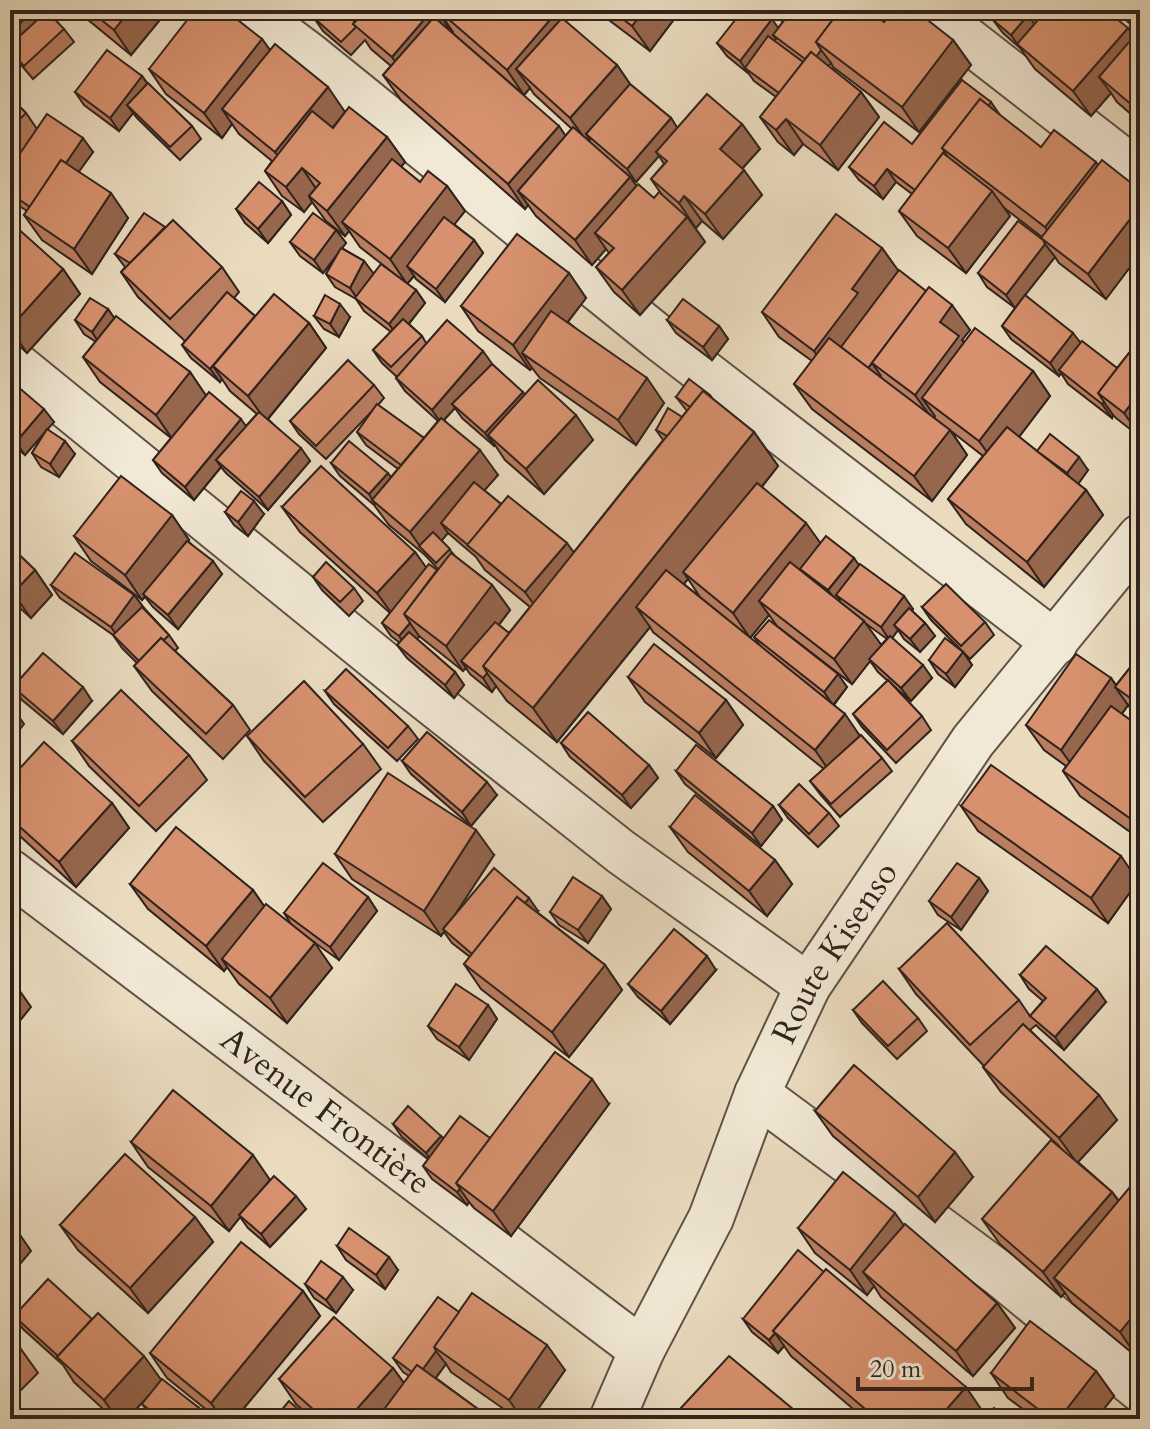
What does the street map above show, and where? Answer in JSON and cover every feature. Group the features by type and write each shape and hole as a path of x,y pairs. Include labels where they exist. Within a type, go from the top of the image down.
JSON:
{"street":[{"path":"249,10 658,337 1055,643"},
{"path":"929,10 1140,174"},
{"path":"10,360 621,852 808,986"},
{"name":"Route Kisenso","path":"612,1419 642,1350 711,1218 757,1094 808,986 973,741 1140,537"},
{"name":"Avenue Frontière","path":"10,872 642,1350"},
{"path":"757,1094 1000,1274 1140,1389"}],"building":[{"path":"10,10 31,10 11,35 10,34"},
{"path":"89,10 130,10 114,30"},
{"path":"195,10 225,10 262,39 204,113 149,69"},
{"path":"320,10 341,10 355,22 356,27 341,42 314,18"},
{"path":"354,10 425,10 429,14 392,57 353,24 361,16"},
{"path":"438,10 550,10 555,14 507,70"},
{"path":"611,10 644,10 632,26"},
{"path":"743,10 761,10 772,19 740,61 717,43"},
{"path":"792,10 840,10 816,42 821,50 816,57 811,52 805,59 773,35"},
{"path":"840,10 869,10 884,22 894,10 915,10 953,40 902,107 816,42"},
{"path":"1002,10 1025,10 1028,15 1011,35 993,20"},
{"path":"1025,10 1106,10 1128,28 1073,91 1017,44 1037,21"},
{"path":"1126,10 1140,10 1139,22"},
{"path":"47,11 64,29 24,66 10,51 10,45"},
{"path":"434,17 559,126 508,184 383,75"},
{"path":"562,18 617,65 570,118 516,69"},
{"path":"1135,35 1140,40 1140,112 1099,77"},
{"path":"768,36 803,62 779,93 745,68"},
{"path":"275,44 328,87 275,152 222,109"},
{"path":"107,50 142,76 110,118 75,92"},
{"path":"811,52 861,92 820,145 786,119 776,130 760,117"},
{"path":"962,80 991,102 988,106 980,99 942,148 948,157 943,153 915,190 887,169 874,186 849,167 884,122 912,144"},
{"path":"148,83 192,126 170,147 127,105"},
{"path":"630,84 671,118 627,169 586,134"},
{"path":"707,94 742,124 720,149 744,170 705,214 684,196 679,203 651,179 667,161 656,152"},
{"path":"10,97 26,113 10,129"},
{"path":"980,99 1041,147 1054,130 1096,162 1045,227 942,148"},
{"path":"349,107 387,137 327,211 309,196 320,183 302,168 286,187 265,171 312,111 333,128"},
{"path":"47,114 83,138 66,163 61,160 30,207 10,193 10,168"},
{"path":"573,127 630,177 575,240 518,191"},
{"path":"943,153 992,191 948,248 899,211"},
{"path":"392,159 420,182 428,171 447,186 390,259 342,222"},
{"path":"61,160 111,193 74,249 24,215"},
{"path":"1102,160 1140,190 1140,206 1088,274 1041,238"},
{"path":"259,182 282,201 258,229 236,209"},
{"path":"638,184 654,198 659,192 687,217 622,290 596,267 614,248 595,233"},
{"path":"144,213 165,227 130,263 115,254"},
{"path":"313,213 336,230 314,260 290,242"},
{"path":"836,214 882,248 852,289 858,293 814,351 762,312"},
{"path":"444,217 474,240 436,289 407,266"},
{"path":"173,220 222,267 170,319 121,272"},
{"path":"1018,221 1045,244 1006,295 978,273"},
{"path":"15,226 63,269 10,328 10,232"},
{"path":"517,234 569,273 513,345 461,306"},
{"path":"341,248 364,261 350,288 326,274"},
{"path":"381,264 416,290 389,324 355,298"},
{"path":"899,270 926,291 868,368 841,347"},
{"path":"929,287 952,305 940,322 959,336 915,395 872,363"},
{"path":"227,292 255,316 210,369 182,345"},
{"path":"274,294 309,323 248,396 213,366"},
{"path":"325,295 340,304 330,324 314,316"},
{"path":"1025,295 1073,333 1050,363 1002,326"},
{"path":"90,298 108,309 92,332 75,320"},
{"path":"683,299 719,326 703,347 667,320"},
{"path":"551,311 647,378 618,420 522,353"},
{"path":"116,316 190,372 156,415 83,357"},
{"path":"403,319 422,336 391,367 373,350"},
{"path":"447,320 483,351 432,410 396,378"},
{"path":"975,328 1033,371 979,441 922,398"},
{"path":"829,338 950,430 914,476 794,384"},
{"path":"1140,339 1140,392 1124,413 1098,393"},
{"path":"1082,341 1117,368 1098,393 1104,402 1102,404 1059,370"},
{"path":"348,360 374,385 316,446 290,421"},
{"path":"492,364 523,392 485,433 452,404"},
{"path":"689,379 710,395 703,391 690,407 676,397"},
{"path":"10,380 44,409 16,442 10,437"},
{"path":"538,380 576,415 526,469 488,435"},
{"path":"703,391 754,432 533,708 483,666"},
{"path":"209,392 241,419 185,487 153,460"},
{"path":"377,404 424,438 401,465 357,432"},
{"path":"668,408 682,417 667,436 656,430"},
{"path":"259,412 301,448 259,497 216,460"},
{"path":"441,418 480,450 410,532 372,500"},
{"path":"1007,427 1086,490 1027,562 948,499"},
{"path":"47,429 65,441 50,464 32,453"},
{"path":"1050,434 1079,457 1067,473 1037,451"},
{"path":"349,441 388,473 369,494 331,463"},
{"path":"321,466 415,552 377,593 282,507"},
{"path":"121,476 172,515 125,575 74,536"},
{"path":"474,482 501,504 468,545 441,523"},
{"path":"757,483 806,523 733,613 683,572"},
{"path":"241,491 254,501 238,522 225,512"},
{"path":"508,496 567,543 525,592 467,545"},
{"path":"433,532 450,549 436,563 419,546"},
{"path":"826,536 854,558 828,590 800,569"},
{"path":"187,541 213,561 168,615 143,594"},
{"path":"10,546 35,570 13,593 10,590"},
{"path":"75,553 134,595 111,627 51,585"},
{"path":"451,553 492,585 446,646 404,614"},
{"path":"326,562 354,588 340,602 313,577"},
{"path":"790,562 864,621 834,659 759,601"},
{"path":"429,564 437,570 404,614 410,623 399,636 382,623"},
{"path":"860,564 904,596 881,627 836,595"},
{"path":"666,570 845,714 815,750 636,607"},
{"path":"946,584 985,622 961,646 922,607"},
{"path":"142,607 169,635 164,640 161,638 139,661 113,635"},
{"path":"909,608 925,623 910,639 894,625"},
{"path":"769,620 838,674 824,692 754,637"},
{"path":"495,622 509,633 483,666 487,673 483,678 461,661"},
{"path":"409,632 455,672 445,685 397,645"},
{"path":"890,636 923,665 901,688 869,659"},
{"path":"161,638 233,705 206,734 134,666"},
{"path":"945,638 963,652 946,674 929,660"},
{"path":"654,644 726,700 699,733 628,677"},
{"path":"43,653 83,687 53,721 13,687"},
{"path":"1076,654 1111,678 1061,750 1026,725"},
{"path":"1140,655 1140,705 1115,687"},
{"path":"346,669 408,726 388,748 325,691"},
{"path":"888,680 922,716 887,750 853,714"},
{"path":"304,681 363,744 305,797 247,736"},
{"path":"121,690 189,755 139,806 72,741"},
{"path":"1111,706 1140,727 1140,806 1131,819 1063,771"},
{"path":"588,712 649,765 622,795 561,743"},
{"path":"427,732 487,782 462,812 402,761"},
{"path":"861,735 882,758 831,804 810,781"},
{"path":"44,742 112,803 59,862 10,818 10,779"},
{"path":"696,745 773,806 752,833 676,771"},
{"path":"991,765 1121,856 1091,898 961,806"},
{"path":"388,773 476,830 424,911 335,854"},
{"path":"799,784 829,813 809,834 779,805"},
{"path":"695,795 775,860 749,891 670,827"},
{"path":"176,827 253,890 206,946 130,884"},
{"path":"323,863 368,897 330,947 284,913"},
{"path":"957,863 979,878 951,917 929,901"},
{"path":"494,868 529,898 525,903 517,897 472,954 443,929"},
{"path":"573,877 602,896 578,930 550,912"},
{"path":"517,897 605,965 552,1032 464,964"},
{"path":"266,904 315,943 270,998 222,959"},
{"path":"947,923 1019,1000 970,1045 899,969"},
{"path":"674,929 707,956 661,1011 628,984"},
{"path":"1046,946 1097,989 1055,1037 1030,1016 1046,998 1020,975"},
{"path":"883,981 918,1018 888,1046 853,1010"},
{"path":"456,984 488,1005 459,1047 428,1026"},
{"path":"1023,1024 1099,1095 1059,1138 983,1067"},
{"path":"555,1052 592,1079 493,1211 456,1183"},
{"path":"854,1065 955,1152 918,1197 815,1111"},
{"path":"173,1090 253,1155 211,1206 131,1142"},
{"path":"408,1106 441,1136 426,1153 393,1124"},
{"path":"460,1116 490,1138 456,1183 460,1189 457,1192 423,1166"},
{"path":"1051,1140 1112,1192 1043,1272 982,1219"},
{"path":"125,1154 195,1217 130,1288 60,1225"},
{"path":"843,1172 895,1213 850,1270 798,1228"},
{"path":"1140,1175 1140,1307 1120,1332 1054,1278"},
{"path":"274,1176 296,1196 261,1234 239,1215"},
{"path":"905,1224 997,1303 956,1351 863,1272"},
{"path":"349,1228 389,1257 376,1275 337,1246"},
{"path":"241,1242 303,1291 211,1403 150,1353"},
{"path":"798,1250 824,1272 773,1331 775,1333 769,1340 743,1319"},
{"path":"321,1261 343,1277 326,1300 305,1284"},
{"path":"826,1269 966,1387 938,1419 877,1419 773,1331"},
{"path":"48,1279 92,1319 58,1356 14,1316"},
{"path":"472,1293 547,1345 509,1400 434,1347"},
{"path":"438,1297 459,1312 434,1347 436,1351 423,1369 417,1365 412,1372 393,1358"},
{"path":"98,1313 144,1356 104,1400 57,1357"},
{"path":"334,1317 393,1368 348,1419 324,1419 279,1379"},
{"path":"1030,1321 1096,1371 1059,1419 1051,1419 991,1373"},
{"path":"10,1338 20,1348 10,1358"},
{"path":"729,1356 805,1419 691,1419 680,1409"},
{"path":"417,1365 486,1415 483,1419 377,1419"},
{"path":"162,1379 199,1408 191,1419 161,1419 142,1404"},
{"path":"289,1401 309,1419 274,1419"},
{"path":"994,1408 1009,1419 986,1419"}]}
